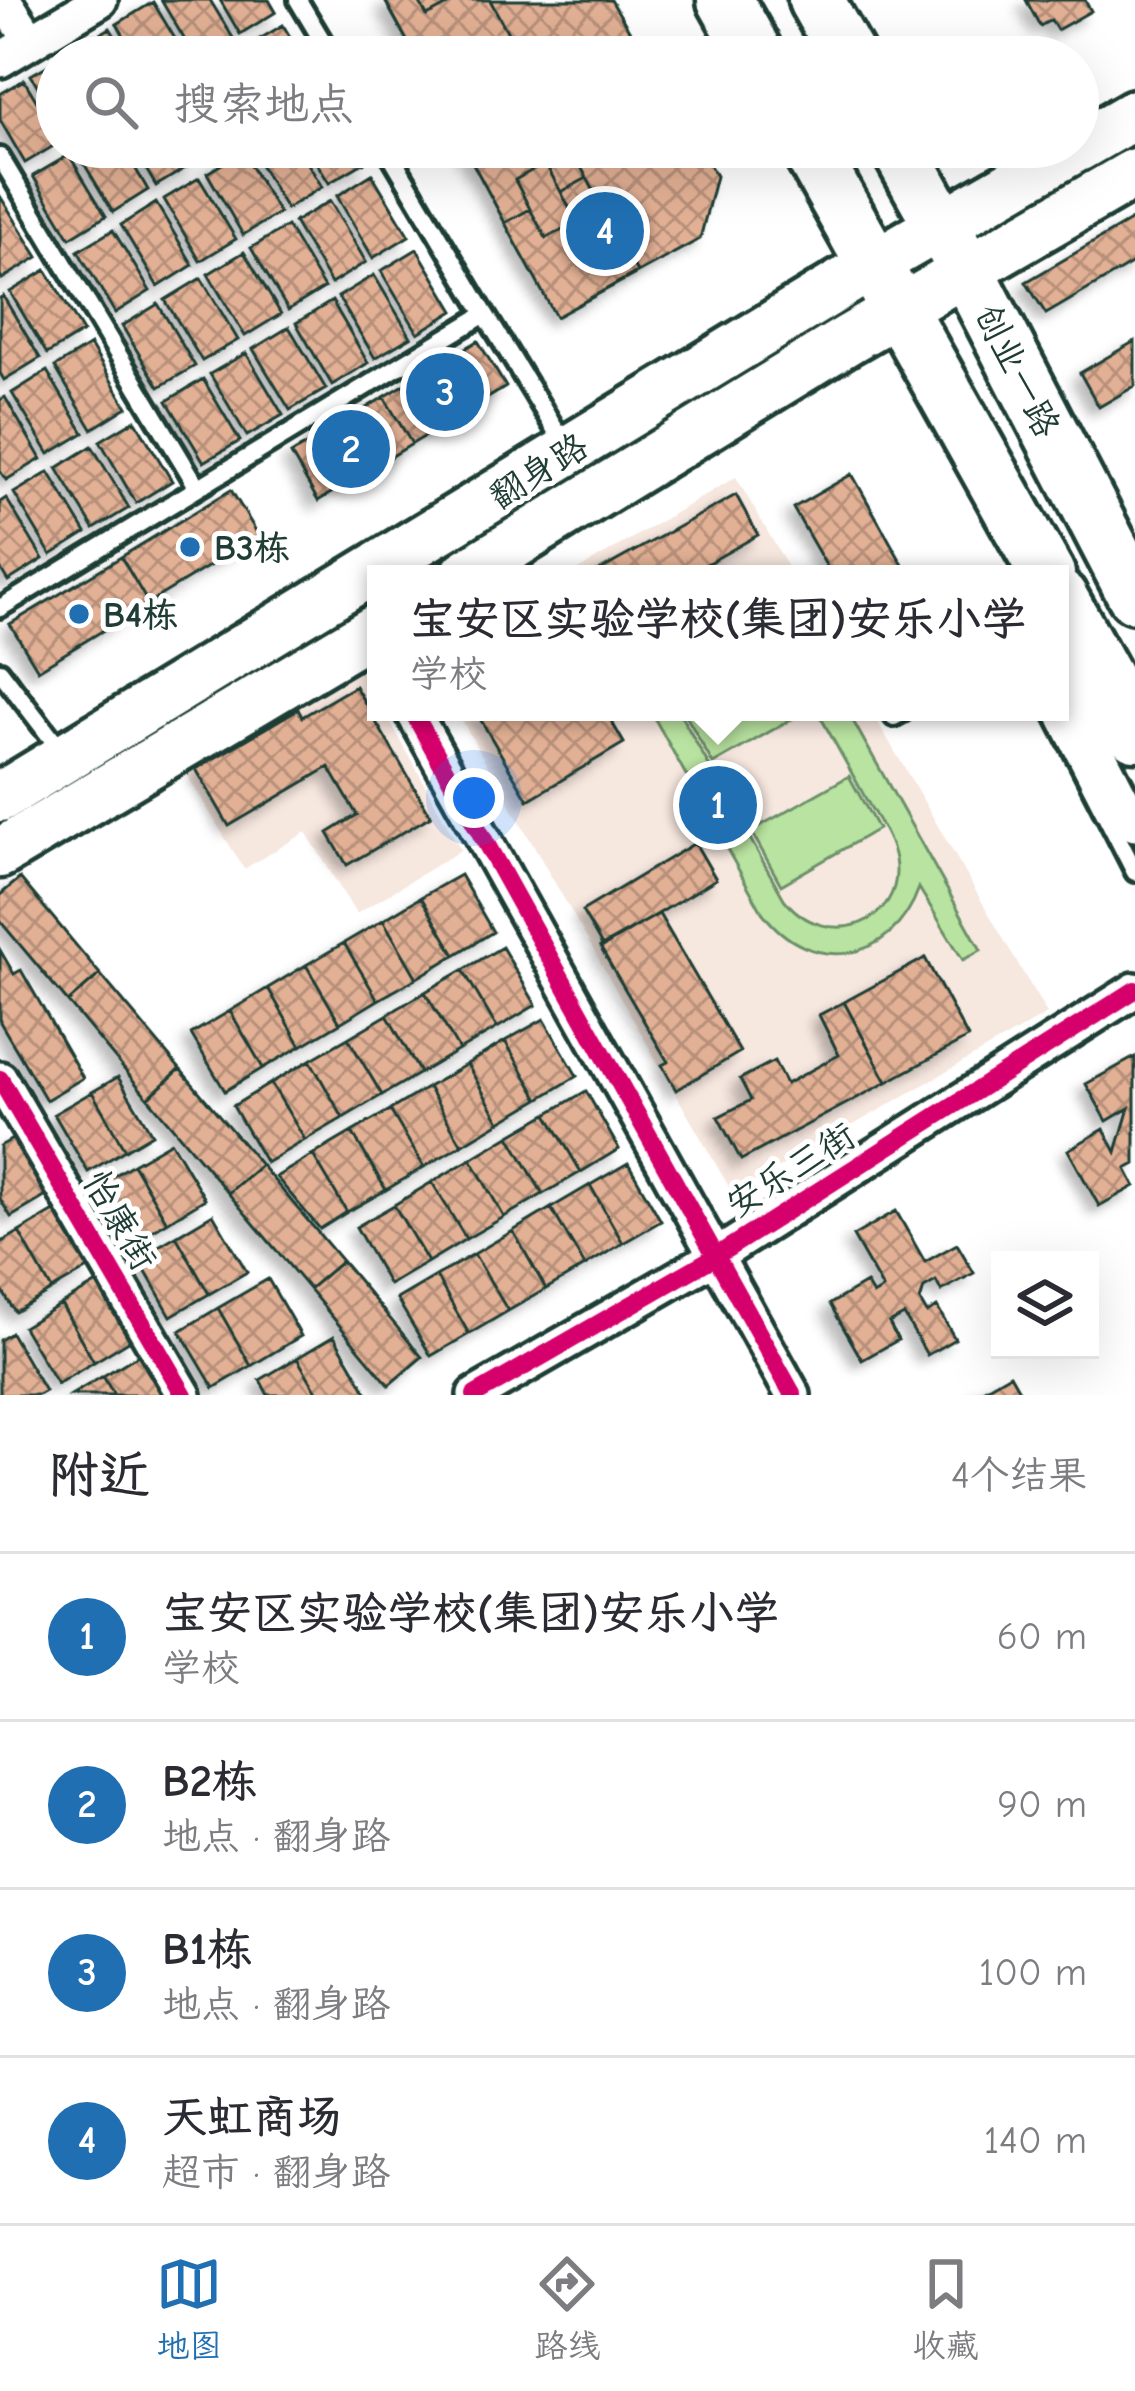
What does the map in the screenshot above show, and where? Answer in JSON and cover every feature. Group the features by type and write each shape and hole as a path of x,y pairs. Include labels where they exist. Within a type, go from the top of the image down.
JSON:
{"main road":[{"path":"725,0 745,36"},
{"path":"816,0 836,36"},
{"name":"翻身路","path":"1099,135 1135,114"},
{"name":"创业一路","path":"820,168 1042,565"},
{"name":"创业一路","path":"909,168 1135,595"},
{"name":"翻身路","path":"479,565 886,286 940,224 1040,168"},
{"name":"翻身路","path":"383,565 569,452 886,286 967,272 1135,172"},
{"name":"翻身路","path":"0,797 367,575"},
{"path":"1069,620 1101,696"},
{"path":"0,854 367,640"}],"street":[{"path":"4,0 31,41"},
{"path":"39,36 100,0"},
{"path":"0,60 36,38"},
{"path":"962,419 1019,565"},
{"path":"1101,696 1080,718 1135,824"},
{"path":"418,721 793,1395"},
{"name":"安乐三街","path":"476,1395 716,1256 1135,991"},
{"name":"怡康街","path":"0,1079 184,1395"}],"lane":[{"path":"298,0 319,36"},
{"path":"0,157 198,488"},
{"path":"398,168 569,452"},
{"path":"0,608 485,314"},
{"path":"0,671 65,758"},
{"path":"1058,721 1135,872"}],"shaded area":[{"path":"736,477 787,565 586,565"},
{"path":"360,668 367,680 367,721 390,721 461,850 356,914 306,832 244,869 185,772"},
{"path":"462,721 877,721 1047,1014 733,1194"}],"green space":[{"path":"656,721 684,721 784,899 821,925 840,927 859,924 876,914 895,882 895,859 887,836 823,721 853,721 981,950 963,960 919,888 890,933 848,953 803,946 781,933 762,912"},
{"path":"689,721 788,721 713,764"},
{"path":"849,776 878,829 781,885 751,831"}],"building":[{"path":"161,0 210,0 232,36 182,36"},
{"path":"220,0 269,0 276,12 240,34"},
{"path":"385,0 611,0 632,36 405,36"},
{"path":"418,0 427,16 457,0 490,0 510,36 404,36 385,1"},
{"path":"1026,0 1085,0 1091,11 1057,30 1051,20 1040,26"},
{"path":"153,2 173,36 124,36 117,24"},
{"path":"283,25 290,36 265,36"},
{"path":"24,80 36,100 36,156 25,163 0,120 0,94"},
{"path":"47,168 77,168 106,216 70,238 33,176"},
{"path":"87,168 135,168 148,190 113,212"},
{"path":"145,168 185,168 156,186"},
{"path":"215,168 252,168 279,213 243,235 207,173"},
{"path":"262,168 311,168 322,187 286,209"},
{"path":"320,168 355,168 329,183"},
{"path":"475,168 711,168 716,176 700,239 556,317"},
{"path":"475,168 536,168 515,180 530,209 505,223"},
{"path":"548,168 582,168 587,178 561,192"},
{"path":"372,174 409,236 373,258 337,196"},
{"path":"199,178 236,239 200,261 164,199"},
{"path":"587,178 637,272 556,317 505,223 530,209 546,238 577,222 561,192"},
{"path":"0,196 38,257 2,279 0,275"},
{"path":"330,201 366,262 331,284 294,222"},
{"path":"156,203 193,265 158,287 121,225"},
{"path":"1135,218 1135,262 1046,314 1026,282"},
{"path":"287,226 324,288 288,310 251,248"},
{"path":"113,230 150,291 115,313 78,251"},
{"path":"417,249 454,311 418,333 381,271"},
{"path":"244,252 281,314 245,336 208,274"},
{"path":"46,270 83,332 47,354 10,292"},
{"path":"374,275 411,337 375,358 338,297"},
{"path":"201,278 238,340 202,361 165,300"},
{"path":"3,296 40,358 4,380 0,373"},
{"path":"332,301 368,363 332,385 296,323"},
{"path":"158,304 195,366 159,387 122,326"},
{"path":"289,327 326,389 290,410 253,349"},
{"path":"478,341 506,387 412,444 384,397"},
{"path":"1135,341 1135,386 1099,407 1080,373"},
{"path":"90,345 127,407 92,429 55,367"},
{"path":"246,353 283,415 247,436 210,374"},
{"path":"47,371 84,433 49,454 12,393"},
{"path":"203,379 240,441 204,462 167,401"},
{"path":"5,397 41,459 6,480 0,471 0,400"},
{"path":"384,397 412,444 318,501 291,454"},
{"path":"135,420 172,481 136,503 100,441"},
{"path":"92,446 129,508 94,529 57,468"},
{"path":"49,472 86,533 51,555 14,493"},
{"path":"852,474 903,565 826,565 793,508"},
{"name":"B3栋","path":"231,490 259,536 148,603 121,557"},
{"path":"736,495 758,535 705,565 609,565"},
{"path":"6,498 43,559 8,581 0,568 0,502"},
{"name":"B4栋","path":"121,557 148,603 38,670 10,624"},
{"path":"355,686 367,707 367,721 375,721 431,816 347,865 328,833 357,815 329,767 229,826 196,769 298,709 302,717"},
{"path":"481,721 611,721 624,743 528,800"},
{"path":"695,843 716,879 603,947 582,911"},
{"path":"460,875 493,932 455,955 421,897"},
{"path":"20,878 100,974 68,1002 0,921 0,895"},
{"path":"421,897 455,955 417,978 383,920"},
{"path":"659,914 740,1052 676,1090 662,1065 668,1062 600,947"},
{"path":"383,920 417,978 378,1000 344,943"},
{"path":"344,943 378,1000 340,1023 306,965"},
{"path":"502,947 536,1005 497,1028 463,970"},
{"path":"0,950 14,974 21,970 83,1078 46,1100 0,1022"},
{"path":"925,958 968,1038 887,1082 844,1002"},
{"path":"306,965 340,1023 301,1046 268,988"},
{"path":"463,970 497,1028 459,1050 425,992"},
{"path":"100,974 180,1069 148,1098 68,1002"},
{"path":"268,988 301,1046 263,1068 230,1011"},
{"path":"425,992 459,1050 420,1073 387,1015"},
{"path":"844,1002 887,1082 741,1160 718,1117 751,1100 740,1079 774,1061 786,1084 839,1055 819,1015"},
{"path":"230,1011 263,1068 225,1091 191,1034"},
{"path":"387,1015 420,1073 382,1095 348,1038"},
{"path":"544,1019 577,1076 539,1099 505,1041"},
{"path":"348,1038 382,1095 343,1118 310,1060"},
{"path":"505,1041 539,1099 500,1122 467,1064"},
{"path":"1135,1057 1135,1164 1126,1169 1135,1186 1099,1206 1068,1150 1104,1129 1116,1152 1129,1108 1107,1121 1086,1084"},
{"path":"310,1060 343,1118 305,1140 271,1083"},
{"path":"467,1064 500,1122 462,1145 428,1087"},
{"path":"180,1069 261,1165 228,1193 148,1098"},
{"path":"118,1077 152,1134 125,1150 92,1092"},
{"path":"271,1083 305,1140 266,1163 233,1106"},
{"path":"428,1087 462,1145 424,1167 390,1110"},
{"path":"586,1091 619,1149 581,1172 547,1114"},
{"path":"92,1092 125,1150 88,1172 54,1114"},
{"path":"390,1110 424,1167 386,1190 352,1132"},
{"path":"547,1114 581,1172 543,1194 509,1136"},
{"path":"352,1132 386,1190 347,1212 313,1155"},
{"path":"509,1136 543,1194 504,1217 471,1159"},
{"path":"14,1138 48,1195 11,1217 0,1199 0,1146"},
{"path":"171,1142 205,1199 167,1222 133,1164"},
{"path":"313,1155 347,1212 320,1229 276,1177"},
{"path":"471,1159 504,1217 466,1239 432,1182"},
{"path":"628,1163 661,1221 623,1243 590,1185"},
{"path":"133,1164 167,1222 130,1244 96,1187"},
{"path":"261,1165 342,1261 309,1289 228,1193"},
{"path":"432,1182 466,1239 428,1262 394,1205"},
{"path":"590,1185 623,1243 585,1266 551,1208"},
{"path":"394,1205 428,1262 389,1285 356,1227"},
{"path":"551,1208 585,1266 546,1289 513,1231"},
{"path":"56,1210 90,1268 52,1290 19,1232"},
{"path":"896,1211 925,1262 957,1244 974,1273 941,1291 936,1281 924,1288 920,1301 927,1313 937,1307 955,1339 927,1355 904,1315 889,1323 898,1340 862,1360 830,1304 866,1283 873,1295 883,1289 853,1236"},
{"path":"213,1214 247,1272 209,1294 176,1236"},
{"path":"513,1231 546,1289 508,1311 474,1254"},
{"path":"19,1232 52,1290 15,1312 0,1287 0,1243"},
{"path":"176,1236 209,1294 171,1316 138,1258"},
{"path":"474,1254 508,1311 469,1334 436,1276"},
{"path":"342,1261 422,1357 389,1385 309,1289"},
{"path":"436,1276 469,1334 431,1356 397,1299"},
{"path":"268,1279 301,1336 251,1366 218,1308"},
{"path":"99,1282 132,1339 94,1362 61,1304"},
{"path":"61,1304 94,1362 57,1384 23,1327"},
{"path":"218,1308 251,1366 214,1388 180,1331"},
{"path":"11,1333 45,1391 38,1395 0,1395 0,1340"},
{"path":"334,1336 368,1394 319,1395 297,1358"},
{"path":"140,1354 164,1395 114,1395 103,1376"},
{"path":"297,1358 319,1395 268,1395 260,1380"},
{"path":"1010,1374 1022,1395 974,1395"},
{"path":"103,1376 114,1395 71,1395"}],"cycle path":[{"path":"418,721 793,1395"},
{"path":"475,1395 716,1256 1135,990"},
{"path":"0,1079 184,1395"}],"place":[{"name":"天虹商场","path":"605,231"},
{"name":"B1栋","path":"445,392"},
{"name":"B2栋","path":"351,449"},
{"name":"B3栋","path":"190,547"},
{"name":"B4栋","path":"79,614"},
{"name":"宝安区实验学校(集团)安乐小学","path":"718,805"}]}
